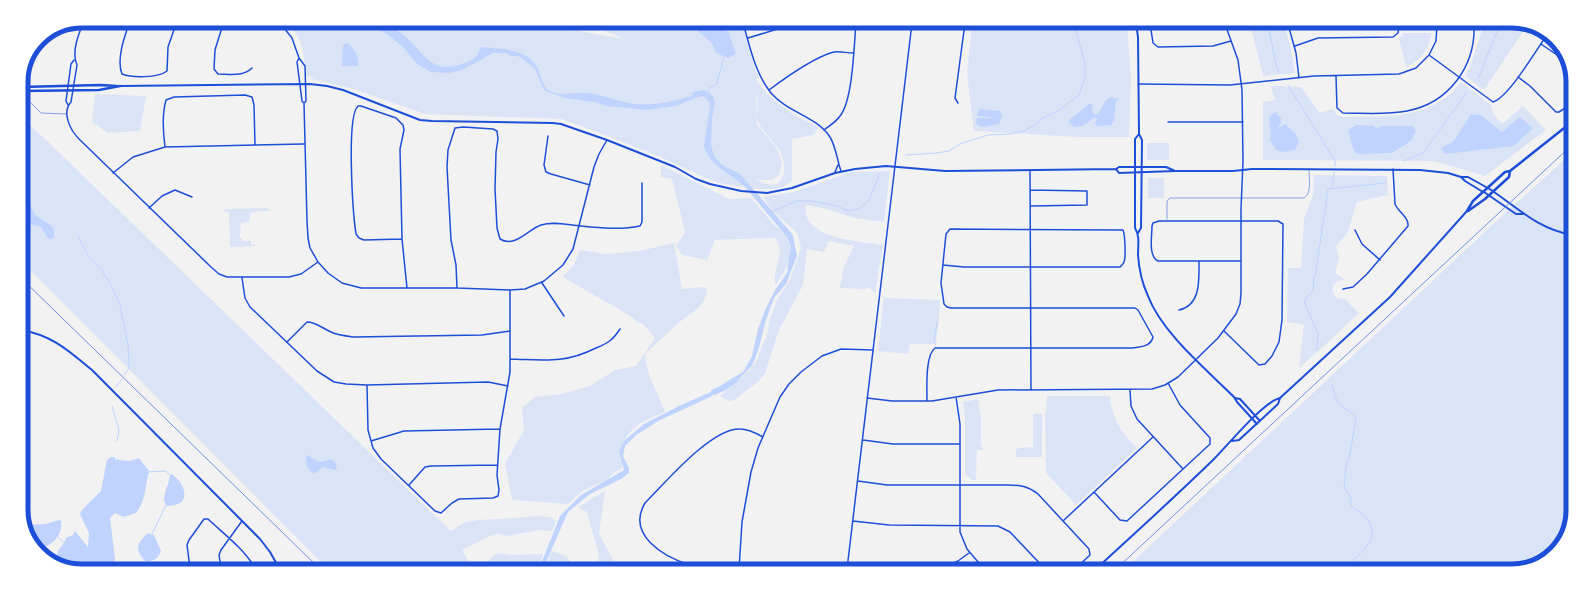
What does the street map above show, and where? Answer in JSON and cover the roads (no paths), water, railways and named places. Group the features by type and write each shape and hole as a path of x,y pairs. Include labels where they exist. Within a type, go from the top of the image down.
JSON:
{"main road":[{"path":"1137,28 1139,134 1142,140 1141,228 1138,233"},
{"path":"28,87 68,85 120,86 300,84 327,86 338,88 420,120 552,123 573,127 675,166 703,181 719,187 741,191 767,193 792,188 841,171 886,166 945,171 1116,169 1119,167 1166,167 1175,171"},
{"path":"28,91 99,90 120,86"},
{"path":"1101,564 1232,441 1252,419 1274,400 1280,398 1390,297 1467,211 1473,201 1505,172 1510,172 1566,126"},
{"path":"1139,134 1135,139 1135,228 1138,233 1142,278 1148,296 1168,330 1234,397 1236,402 1256,424"},
{"path":"1116,169 1119,173 1309,169 1420,170 1448,173 1461,177 1468,177 1493,191 1519,209 1523,214 1550,230 1566,234"},
{"path":"1467,211 1489,195 1509,177 1510,172"},
{"path":"1461,177 1465,182 1489,195 1516,214 1523,214"},
{"path":"28,332 37,333 62,346 92,370 266,545 277,564"},
{"path":"1234,397 1240,399 1260,420"},
{"path":"1232,441 1239,440 1278,404 1280,398"}],"street":[{"path":"81,28 74,60 71,64 68,85 66,101 68,105 68,121 74,134 113,173 219,274 224,277 242,278 297,276 318,262"},
{"path":"128,28 123,43 120,69 122,74 133,76 160,75 167,71 168,47 175,28"},
{"path":"222,28 215,50 214,69 218,74 238,74 245,73 252,68"},
{"path":"284,28 292,38 299,58 305,66 306,101 304,103 304,144 308,238 313,255 318,262 335,279 351,286 367,288 457,288 510,290 525,289 550,277 561,267 573,249 599,154 607,140"},
{"path":"745,28 755,64 762,80 769,90 785,105 814,122 824,130 833,144 841,171"},
{"path":"748,38 781,28"},
{"path":"824,130 841,116 844,110 848,96 856,28"},
{"path":"848,564 911,28"},
{"path":"958,103 954,98 964,28"},
{"path":"1151,28 1153,43 1158,47 1213,46 1231,41"},
{"path":"867,398 894,401 927,401 998,390 1152,389 1168,383 1178,376 1224,331 1234,318 1240,304 1243,122 1239,65 1226,28"},
{"path":"1289,28 1294,46 1299,78"},
{"path":"1294,46 1318,38 1393,37 1397,35 1399,28"},
{"path":"1138,84 1241,84 1299,78 1402,74 1418,67 1429,55 1436,41 1437,28"},
{"path":"1336,76 1337,108 1343,113 1399,112 1416,109 1429,104 1443,95 1459,78 1467,65 1472,52 1474,28"},
{"path":"1429,55 1493,102 1504,95 1545,39"},
{"path":"1541,44 1561,60"},
{"path":"769,90 788,76 827,55 836,52 853,53"},
{"path":"299,58 297,62 302,101 304,103"},
{"path":"68,105 71,102 77,65 74,60"},
{"path":"1518,77 1530,86 1556,112 1559,112 1566,108"},
{"path":"165,147 164,108 166,100 174,96 245,95 252,97 254,104 255,145"},
{"path":"402,239 364,240 359,238 356,234 352,190 352,131 353,113 358,106 396,118 403,125 404,130 400,149 402,239 407,288"},
{"path":"1168,122 1243,122"},
{"path":"457,288 456,265 451,240 447,167 449,146 455,128 463,127 493,129 497,131 498,139 496,152 495,189 497,228 500,239 504,241 516,240 536,227 548,223 607,228 640,226 642,222 642,183"},
{"path":"548,136 544,165 546,172 590,185"},
{"path":"113,173 133,156 165,147 304,144"},
{"path":"835,173 838,163"},
{"path":"1030,170 1031,390"},
{"path":"1343,289 1357,284 1380,260 1408,226 1409,223 1395,204 1393,170"},
{"path":"149,208 162,196 175,190 192,197"},
{"path":"1030,190 1087,191 1088,205 1030,206"},
{"path":"1224,331 1256,362 1262,365 1275,352 1280,336 1282,320 1283,224 1278,220 1156,221 1152,226 1152,253 1155,260 1241,261"},
{"path":"927,401 927,376 930,353 935,348 1138,347 1150,343 1154,337 1138,310 1135,308 947,307 944,304 941,283 946,234 950,229 1121,229 1125,234 1125,254 1124,263 1120,267 964,267 943,265"},
{"path":"1355,230 1362,244 1380,260"},
{"path":"1179,310 1186,309 1191,305 1197,294 1199,285 1199,261"},
{"path":"242,278 245,298 250,307 317,371 334,382 367,385 488,382 508,386"},
{"path":"541,282 564,316"},
{"path":"367,385 368,430 373,448 381,459 435,511 441,513 459,499 493,498 498,496 499,490 496,475 500,430 510,372 510,290"},
{"path":"287,342 307,322 315,323 330,332 353,337 482,335 510,331"},
{"path":"510,359 570,359 610,342 620,329"},
{"path":"739,564 744,504 753,464 780,397 789,384 808,366 822,356 836,351 856,349 874,350"},
{"path":"1094,492 1120,520 1126,521 1208,446 1210,439 1180,405 1168,383"},
{"path":"1130,390 1131,406 1140,423 1183,469"},
{"path":"956,397 960,420 960,525 962,538 969,553 979,564"},
{"path":"690,564 668,555 646,538 639,524 640,512 645,503 708,441 735,429 763,436"},
{"path":"371,442 404,431 500,430"},
{"path":"1062,521 1152,437"},
{"path":"862,440 893,444 960,444"},
{"path":"409,486 426,467 497,465"},
{"path":"858,481 887,485 1015,485 1028,488 1038,494 1089,549 1090,552 1088,558 1081,564"},
{"path":"189,564 187,545 204,519 208,519 252,564"},
{"path":"221,564 220,555 228,539 243,521"},
{"path":"853,521 889,525 994,525 1006,529 1015,536 1041,564"},
{"path":"951,564 969,553"}],"lane":[{"path":"28,96 29,101 41,112 68,114"},
{"path":"1167,221 1167,201 1170,198 1304,198 1309,192 1309,169"}],"water":[{"path":"376,28 392,28 396,30 405,36 425,57 436,65 442,67 466,63 476,57 481,47 514,51 529,58 535,63 546,88 557,93 588,93 635,104 657,104 692,96 693,92 703,90 708,92 713,96 715,102 712,119 711,143 715,157 722,165 740,174 793,235 797,256 786,284 774,298 752,366 739,379 729,383 710,397 660,420 636,435 625,446 623,456 629,468 629,473 621,479 590,494 568,512 545,564 541,564 560,516 581,495 624,470 619,451 625,440 644,424 713,391 744,371 752,356 758,329 766,308 775,290 787,273 791,246 787,237 745,187 716,165 707,153 704,146 710,107 709,102 704,96 676,106 647,110 607,106 594,102 565,98 544,90 535,69 532,66 518,56 511,56 506,53 493,53 462,70 449,73 431,72 417,64 402,46 388,35"},
{"path":"696,28 724,28 729,33 736,54 728,58 716,53 711,43"},
{"path":"348,43 356,54 358,66 341,66 343,47 344,44"},
{"path":"1111,97 1115,99 1120,98 1116,102 1114,121 1111,125 1097,126 1095,124 1097,118 1093,118 1085,125 1077,127 1074,127 1068,121 1089,104 1092,104 1093,114 1098,114 1106,100"},
{"path":"979,109 1000,111 1002,116 999,124 984,127 977,125 977,118 991,118 977,116"},
{"path":"1275,112 1281,118 1281,123 1277,129 1285,124 1295,133 1299,142 1295,150 1283,152 1276,150 1270,140 1271,134 1269,117"},
{"path":"1471,114 1481,115 1502,132 1520,117 1533,128 1514,146 1445,154 1441,148 1453,142"},
{"path":"1356,125 1375,126 1375,129 1382,126 1412,126 1416,130 1411,141 1392,153 1357,154 1352,146 1348,130"},
{"path":"28,200 35,215 54,229 54,237 52,239 48,238 40,226 28,224"},
{"path":"308,455 319,462 330,459 335,462 337,467 335,470 323,467 317,472 312,473 307,463 306,457"},
{"path":"111,457 114,457 116,460 118,458 118,460 130,461 139,458 149,471 142,503 136,513 124,517 115,513 110,518 115,559 112,564 82,564 64,561 57,558 58,551 65,542 66,538 73,535 75,531 88,547 89,533 80,514 82,510 101,491 107,460"},
{"path":"171,474 183,487 184,496 180,503 167,506 164,501 164,495"},
{"path":"61,520 58,536 43,548 35,537 30,525 46,524"},
{"path":"148,533 154,535 161,551 157,558 145,561 139,553 138,546 141,540"}],"waterway":[{"path":"906,155 949,151 960,144 988,135 1010,134 1023,131 1034,126 1043,118 1058,111 1079,95 1085,77 1085,64 1075,28"},
{"path":"1269,28 1276,65 1279,72"},
{"path":"1478,79 1498,28"},
{"path":"707,93 710,88 717,83 724,57"},
{"path":"1288,85 1335,161 1335,166"},
{"path":"1404,161 1423,153 1467,92"},
{"path":"1332,188 1334,172"},
{"path":"773,211 796,201 812,201 838,206 847,211 859,209 869,200 879,176"},
{"path":"1317,350 1318,334 1304,301 1314,286 1313,280 1315,277 1328,189 1385,183"},
{"path":"78,236 87,254 101,269 112,287 120,305 128,345 129,368 124,375"},
{"path":"934,342 937,322"},
{"path":"116,387 122,379"},
{"path":"714,392 735,380"},
{"path":"1332,385 1339,404 1352,413 1356,418 1346,468 1344,487 1351,498 1351,506 1364,515 1371,525 1372,533 1371,540 1368,545 1350,564"},
{"path":"112,406 119,430 117,441"},
{"path":"147,472 166,471 170,475"},
{"path":"152,534 166,505"},
{"path":"58,537 64,543"}],"railway":[{"path":"1121,564 1566,151"},
{"path":"28,285 315,564"}]}
